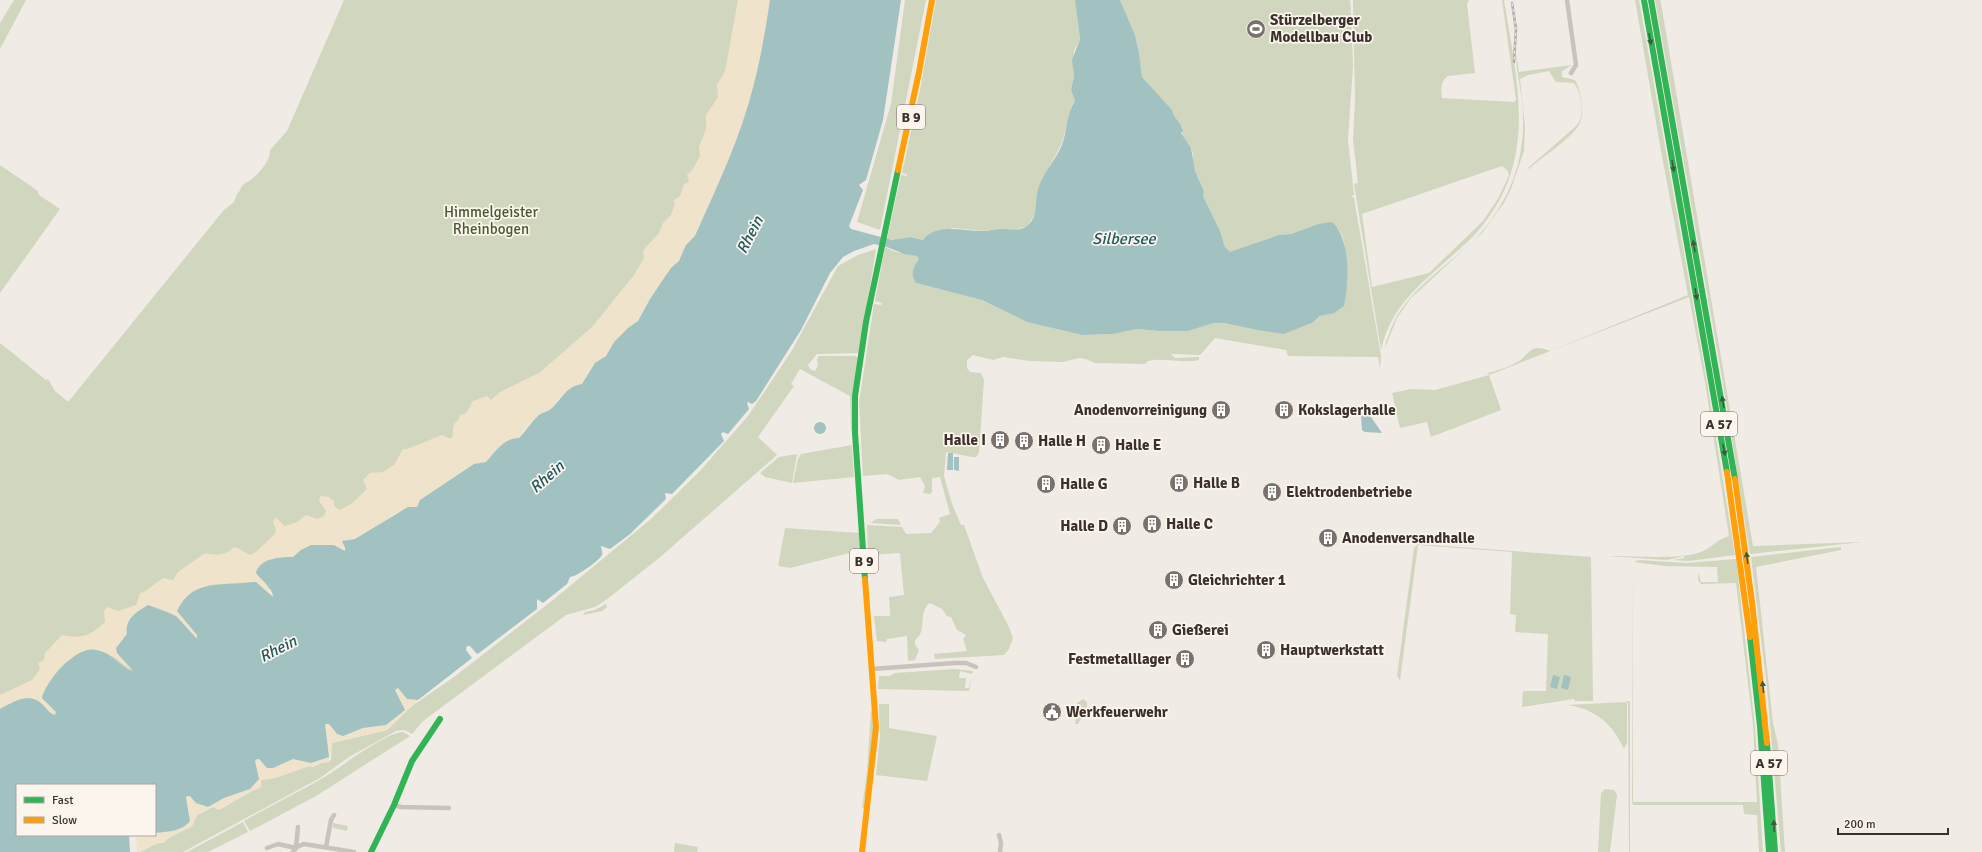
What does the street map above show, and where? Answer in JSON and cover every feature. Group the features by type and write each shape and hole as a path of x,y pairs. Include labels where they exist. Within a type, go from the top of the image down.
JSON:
{"main road":[{"name":"B 9","path":"862,852 876,735 856,441 855,398 883,233 910,119 932,0"},
{"name":"A 57","path":"1644,0 1709,365 1737,536 1760,723 1769,852"},
{"name":"A 57","path":"1651,0 1731,451 1744,535 1757,630 1767,726 1775,852"},
{"path":"371,852 394,805 412,761 440,719"}],"street":[{"path":"1567,0 1576,65 1571,73"},
{"path":"872,669 954,663 966,663 976,667"},
{"path":"394,805 401,807 449,808"},
{"path":"320,852 324,847 331,820 334,815"},
{"path":"295,850 298,827"},
{"path":"999,835 1001,843 1000,852"},
{"path":"267,848 278,844 295,850"},
{"path":"295,850 304,844 354,852"}],"green space":[{"path":"14,0 26,0 0,49 0,23"},
{"name":"Himmelgeister Rheinbogen","path":"344,0 820,0 758,210 18,784 16,784 16,787 0,823 0,343 46,380 48,379 55,391 69,401 223,211 234,202 243,185 252,179 264,166 269,158 270,150 287,131"},
{"path":"905,0 926,0 880,230 857,222 891,104"},
{"path":"936,0 1075,0 1080,39 1074,51 1074,76 1071,90 1075,101 1072,105 1062,143 1041,182 1037,194 1036,213 1027,226 1015,230 1000,229 982,231 954,228 930,233 923,240 910,237 894,240 887,239 901,175 907,176 907,174 902,173 920,90"},
{"path":"1120,0 1350,0 1351,11 1348,12 1351,12 1353,66 1348,139 1354,195 1351,196 1354,198 1381,356 1380,369 1378,357 1288,356 1286,350 1215,338 1200,355 1171,354 1175,358 1199,357 1199,360 1193,361 1154,360 1148,361 1145,364 1095,363 1079,358 1063,362 1030,361 1003,357 993,360 973,355 967,360 967,368 970,372 981,373 984,380 979,453 976,457 972,457 946,452 944,476 952,504 961,525 964,525 983,578 1008,625 1013,638 1009,649 1004,655 935,659 934,654 967,651 963,639 966,635 957,630 951,617 947,616 942,609 930,603 925,609 921,632 915,641 915,645 919,650 915,660 908,661 907,636 887,639 886,642 877,641 874,616 890,616 889,597 904,595 900,553 868,555 867,525 902,527 906,534 931,533 940,522 939,518 950,514 940,477 932,478 932,492 930,494 923,493 925,486 920,477 899,480 887,474 863,476 859,403 874,304 881,305 882,303 875,301 885,247 896,252 917,256 919,259 916,263 916,283 982,300 1027,322 1082,335 1113,334 1137,329 1188,331 1214,323 1224,323 1284,334 1312,323 1320,316 1344,305 1346,272 1344,244 1341,234 1332,223 1318,224 1291,234 1279,235 1230,253 1225,247 1220,231 1203,196 1193,167 1192,150 1182,135 1183,128 1172,114 1171,110 1142,77 1135,35"},
{"path":"1353,0 1469,0 1467,4 1475,73 1448,76 1445,78 1441,89 1442,98 1514,102 1516,100 1502,0 1504,0 1514,58 1519,115 1517,142 1512,170 1502,196 1481,228 1466,244 1423,282 1397,311 1385,335 1381,350 1354,184 1358,183 1353,139 1355,99","holes":["1502,166 1507,170 1509,175 1499,197 1483,221 1429,273 1372,287 1362,214"]},
{"path":"1635,0 1639,0 1707,382 1735,555 1689,561 1673,560 1684,558 1684,556 1667,560 1607,556 1683,556 1694,554 1706,549 1721,539 1729,536 1705,382 1689,297 1489,375 1488,373 1515,363 1532,350 1538,348 1550,351 1688,295"},
{"path":"1655,0 1660,0 1661,3 1753,546 1863,542 1750,554 1721,372"},
{"path":"1516,53 1519,72 1572,65 1562,71 1562,77 1575,80 1579,90 1582,106 1582,112 1580,96 1574,83 1556,82 1549,71 1528,75 1520,79 1525,128 1524,151 1511,189 1504,203 1482,233 1411,298 1397,318 1385,348 1396,319 1415,292 1478,236 1496,213 1510,187 1520,156 1523,134 1522,101 1517,71"},
{"path":"1582,112 1581,120 1573,133 1529,169 1528,168 1574,128 1580,121"},
{"path":"0,165 38,191 39,195 60,209 0,293"},
{"path":"876,249 859,353 817,354 808,365 810,369 815,371 818,366 817,359 819,356 855,356 858,358 852,431 850,396 800,369 791,384 794,386 758,437 777,455 659,558 606,600 595,607 566,615 423,721 412,734 405,730 396,731 349,757 320,778 183,852 140,852 158,842 163,843 167,839 192,826 197,815 213,807 219,810 261,787 260,780 275,778 309,766 313,767 321,763 329,762 331,759 332,743 387,730 412,706 454,677 553,600 651,519 700,471 748,416 791,352 838,266 858,255"},
{"path":"1489,375 1501,410 1431,437 1427,422 1400,428 1392,393 1411,389 1435,390"},
{"path":"852,445 854,477 793,483 798,459 801,454"},
{"path":"797,454 792,483 765,477 760,473 779,457"},
{"path":"876,519 898,519 901,525 871,523"},
{"path":"785,528 860,533 861,550 790,568 778,566"},
{"path":"1418,544 1591,557 1593,701 1575,701 1574,699 1522,707 1523,691 1546,691 1548,634 1515,632 1516,615 1510,614 1512,552 1418,545 1400,680 1397,676 1414,548"},
{"path":"1841,547 1841,550 1756,567 1773,723 1778,744 1785,852 1781,852 1767,688 1751,557"},
{"path":"1736,559 1755,726 1763,852 1759,852 1757,815 1744,814 1743,805 1633,805 1632,802 1632,567 1633,802 1757,802 1753,725 1736,583 1701,584 1698,580 1698,572 1701,582 1718,582 1717,567 1664,566 1634,562 1639,560 1686,563"},
{"path":"606,604 607,607 602,611 583,615 585,612 595,610"},
{"path":"955,669 973,671 972,674 960,671 959,678 966,678 965,688 969,688 972,677 969,691 878,689 879,676 890,676 895,673"},
{"path":"1083,699 1087,702 1087,709 1078,724 1075,724 1077,703"},
{"path":"1626,701 1630,701 1630,852 1628,703"},
{"path":"1627,703 1627,743 1624,749 1620,740 1609,725 1602,719 1587,710 1568,705"},
{"path":"879,704 889,704 889,728 937,736 927,781 876,775 880,737"},
{"path":"871,711 873,711 874,727 865,809 862,808 867,772"},
{"path":"403,732 410,736 316,796 250,831 244,821 323,778 375,744 395,734"},
{"path":"1605,789 1614,790 1617,795 1610,852 1598,852 1601,793"},
{"path":"243,822 248,832 208,852 187,852"},
{"path":"333,823 348,826 347,831 333,828"},
{"path":"675,843 698,847 697,852 674,852"}],"sand":[{"path":"738,0 770,0 759,63 749,104 728,162 695,236 686,245 679,261 671,268 650,299 638,321 628,328 614,342 606,356 595,363 582,384 561,395 552,408 540,414 527,426 518,439 513,439 504,443 486,462 474,464 417,507 394,514 379,526 355,539 345,540 343,544 345,551 334,545 311,545 301,550 293,558 277,558 266,561 258,568 256,573 266,583 273,598 253,582 209,585 178,611 197,635 197,639 179,619 169,612 148,605 126,627 127,634 117,653 132,671 114,657 97,650 65,663 53,677 42,698 56,712 56,715 51,713 39,701 28,698 22,699 0,709 0,695 32,680 40,669 38,663 44,660 45,653 62,635 75,637 90,633 105,622 104,611 107,607 118,611 136,605 140,593 144,592 163,578 173,580 178,572 205,553 221,554 228,552 235,547 250,555 256,552 275,534 276,530 273,522 275,517 285,526 297,522 306,515 317,519 324,516 326,511 319,501 320,496 329,497 334,501 334,506 340,510 351,504 367,489 363,480 370,473 383,472 394,465 403,449 407,449 442,435 452,438 454,424 459,419 460,414 463,415 467,412 473,401 487,396 491,400 500,392 539,373 592,327 634,275 644,258 643,252 646,247 659,233 663,223 671,215 675,203 673,201 680,196 684,184 689,182 687,175 693,169 700,156 699,147 706,129 706,115 718,97 717,85 725,71"},
{"path":"398,688 407,699 418,700 387,730 332,743 329,762 321,763 313,767 309,766 275,778 261,780 261,787 219,810 213,807 197,815 192,826 167,839 163,843 156,844 141,852 137,852 136,836 143,838 145,836 156,836 156,833 168,832 190,821 186,798 187,796 190,796 208,807 224,798 250,789 259,779 255,761 257,759 259,759 268,768 273,768 293,759 311,763 325,724 329,723 337,734 343,736 363,728 386,725 405,710 395,690"}],"water":[{"path":"770,0 901,0 883,120 866,180 859,185 863,190 849,226 851,229 892,240 910,237 923,240 935,231 951,229 976,231 999,229 1015,230 1022,229 1031,222 1036,211 1037,194 1041,180 1060,149 1070,110 1075,101 1071,90 1074,76 1072,60 1080,39 1075,0 1120,0 1135,35 1142,77 1172,110 1174,116 1181,125 1183,131 1181,133 1191,148 1195,171 1204,192 1203,196 1220,231 1225,247 1230,252 1279,235 1291,234 1318,224 1332,222 1343,239 1347,262 1347,286 1344,306 1334,313 1320,316 1312,323 1284,334 1224,323 1214,323 1188,331 1137,329 1113,334 1082,335 1027,322 982,300 916,283 913,274 915,265 919,259 917,256 904,254 887,247 874,244 854,251 843,257 830,273 801,330 756,401 752,404 747,403 749,409 728,434 723,432 721,434 724,441 672,494 665,493 666,499 630,534 610,549 601,546 602,555 597,561 582,572 570,577 567,584 543,603 537,599 537,609 479,653 477,654 470,646 467,646 466,650 472,658 418,700 407,699 398,688 395,690 405,710 386,725 363,728 343,736 337,734 329,724 325,724 329,757 311,763 293,759 273,768 267,768 259,759 257,759 255,761 259,779 250,789 224,798 208,807 196,803 190,796 187,796 186,798 190,821 179,829 169,831 156,833 156,784 16,784 16,836 129,836 130,852 0,852 0,709 22,699 28,698 39,701 50,713 55,715 56,712 42,698 49,683 71,659 88,650 96,650 107,654 132,671 117,653 116,648 127,634 128,624 132,616 148,605 176,616 197,639 197,635 177,611 184,600 191,593 200,588 220,584 256,582 273,597 269,587 256,573 258,568 266,561 282,557 293,557 301,550 311,545 334,545 345,551 342,541 355,539 408,507 417,507 420,500 474,464 486,462 504,443 509,440 519,438 536,418 552,408 572,387 582,384 595,363 606,356 614,342 628,328 638,321 650,299 671,268 679,261 686,245 695,236 728,162 749,104 757,74"},
{"path":"1367,411 1382,433 1365,432 1362,430 1361,415"},
{"path":"818,422 822,422 826,428 822,434 818,434 814,430 814,426"},
{"path":"948,453 953,453 953,470 947,470"},
{"path":"954,457 959,457 959,471 954,470"},
{"path":"1553,675 1560,677 1557,689 1550,687"},
{"path":"1564,675 1571,677 1568,690 1561,688"}],"railway":[{"path":"1512,3 1516,29 1514,62"}],"traffic: fast":[{"path":"1644,0 1727,472"},
{"path":"1651,0 1735,479"},
{"path":"865,579 855,433 855,396 866,322 898,170"},
{"path":"1750,637 1760,726 1769,852"},
{"path":"371,852 394,805 412,761 440,719"},
{"path":"1767,743 1775,852"}],"traffic: slow":[{"path":"898,170 919,72 932,0"},
{"path":"1727,472 1750,637"},
{"path":"1735,479 1752,602 1767,743"},
{"path":"862,852 876,727 865,579"}],"place":[{"name":"Stürzelberger Modellbau Club","path":"1256,29"},
{"name":"Anodenvorreinigung","path":"1221,410"},
{"name":"Kokslagerhalle","path":"1284,410"},
{"name":"Halle I","path":"1000,440"},
{"name":"Halle H","path":"1024,441"},
{"name":"Halle E","path":"1101,445"},
{"name":"Halle B","path":"1179,483"},
{"name":"Halle G","path":"1046,484"},
{"name":"Elektrodenbetriebe","path":"1272,492"},
{"name":"Halle C","path":"1152,524"},
{"name":"Halle D","path":"1122,526"},
{"name":"Anodenversandhalle","path":"1328,538"},
{"name":"Gleichrichter 1","path":"1174,580"},
{"name":"Gießerei","path":"1158,630"},
{"name":"Hauptwerkstatt","path":"1266,650"},
{"name":"Festmetalllager","path":"1185,659"},
{"name":"Werkfeuerwehr","path":"1052,712"}],"water label":[{"name":"Rhein","path":"750,235"},
{"name":"Silbersee","path":"1124,239"},
{"name":"Rhein","path":"547,477"},
{"name":"Rhein","path":"278,649"}]}
